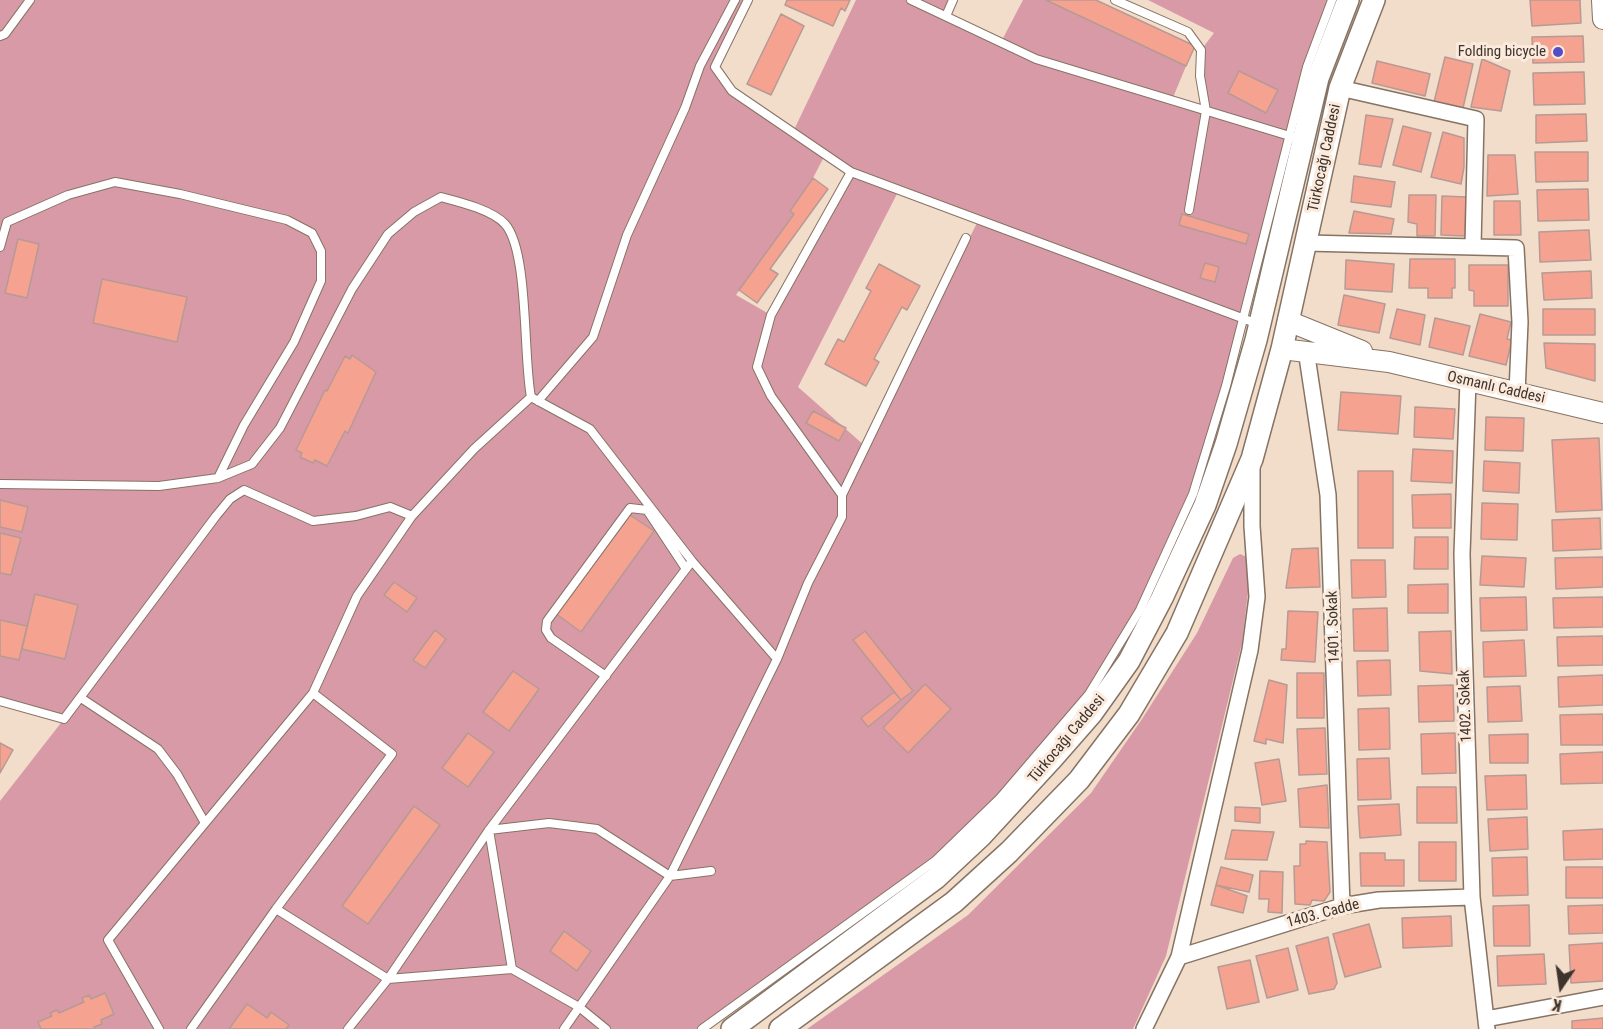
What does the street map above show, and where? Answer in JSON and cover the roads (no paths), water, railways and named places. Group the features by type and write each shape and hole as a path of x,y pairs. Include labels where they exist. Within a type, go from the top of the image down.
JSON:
{"main road":[{"name":"Türkocağı Caddesi","path":"732,1029 936,878 982,835 1092,713 1129,661 1162,598 1205,505 1226,444 1255,324 1295,138 1348,0"},
{"name":"Türkocağı Caddesi","path":"1282,349 1340,88 1374,0"},
{"path":"1255,324 1288,321"},
{"path":"780,1029 954,902 1009,852 1079,780 1129,714 1177,633 1252,459 1282,349 1255,324"}],"street":[{"path":"1602,0 1603,19"},
{"path":"1340,88 1476,119 1473,246"},
{"path":"1306,243 1516,248 1520,322 1517,393"},
{"name":"Osmanlı Caddesi","path":"1288,321 1389,362"},
{"name":"Osmanlı Caddesi","path":"1282,349 1389,362 1603,413"},
{"name":"1401. Sokak","path":"1306,351 1328,495 1342,906"},
{"name":"1402. Sokak","path":"1468,381 1462,554 1472,897 1486,1024"},
{"path":"1144,1029 1179,957 1250,650 1257,597 1252,526 1252,459"},
{"name":"1403. Cadde","path":"1179,957 1342,906 1378,900 1472,897"},
{"path":"1486,1024 1603,997"}],"lane":[{"path":"0,36 5,34 30,0"},
{"path":"159,1029 108,940 313,693 357,596 412,516 474,449 535,399 593,337 627,235 685,108 700,66 735,0"},
{"path":"702,1029 935,861 1000,798 1089,694 1140,610 1193,494 1226,386 1255,324 851,172 732,92 715,67 748,0"},
{"path":"911,0 1036,59 1295,138 1307,67 1332,0"},
{"path":"946,16 953,0"},
{"path":"1115,0 1188,32 1201,50 1200,76 1206,111 1189,210"},
{"path":"842,495 771,396 757,367 771,315 851,172"},
{"path":"0,247 7,222 68,195 115,182 180,194 287,220 312,233 321,251 321,281 294,342 244,424 218,478"},
{"path":"0,484 159,486 218,478 252,464 280,428 352,289 388,234 414,212 441,197 473,206 505,224 519,259 535,399"},
{"path":"564,1029 670,876 777,659 808,583 842,517 842,495 966,238"},
{"path":"535,399 590,429 692,561 777,659"},
{"path":"0,701 64,719 216,516 230,499 244,490 313,521 356,516 390,507 412,516"},
{"path":"606,675 551,638 546,630 547,621 630,508 647,510 686,569"},
{"path":"348,1029 388,979 489,830 692,561"},
{"path":"191,1029 276,909 392,754 313,693"},
{"path":"81,698 158,749 177,774 205,823"},
{"path":"489,830 549,823 597,829 670,876 711,871"},
{"path":"489,830 512,969"},
{"path":"276,909 388,979 512,969 579,1007 606,1029"}],"place":[{"name":"Folding bicycle","path":"1558,52"}]}
